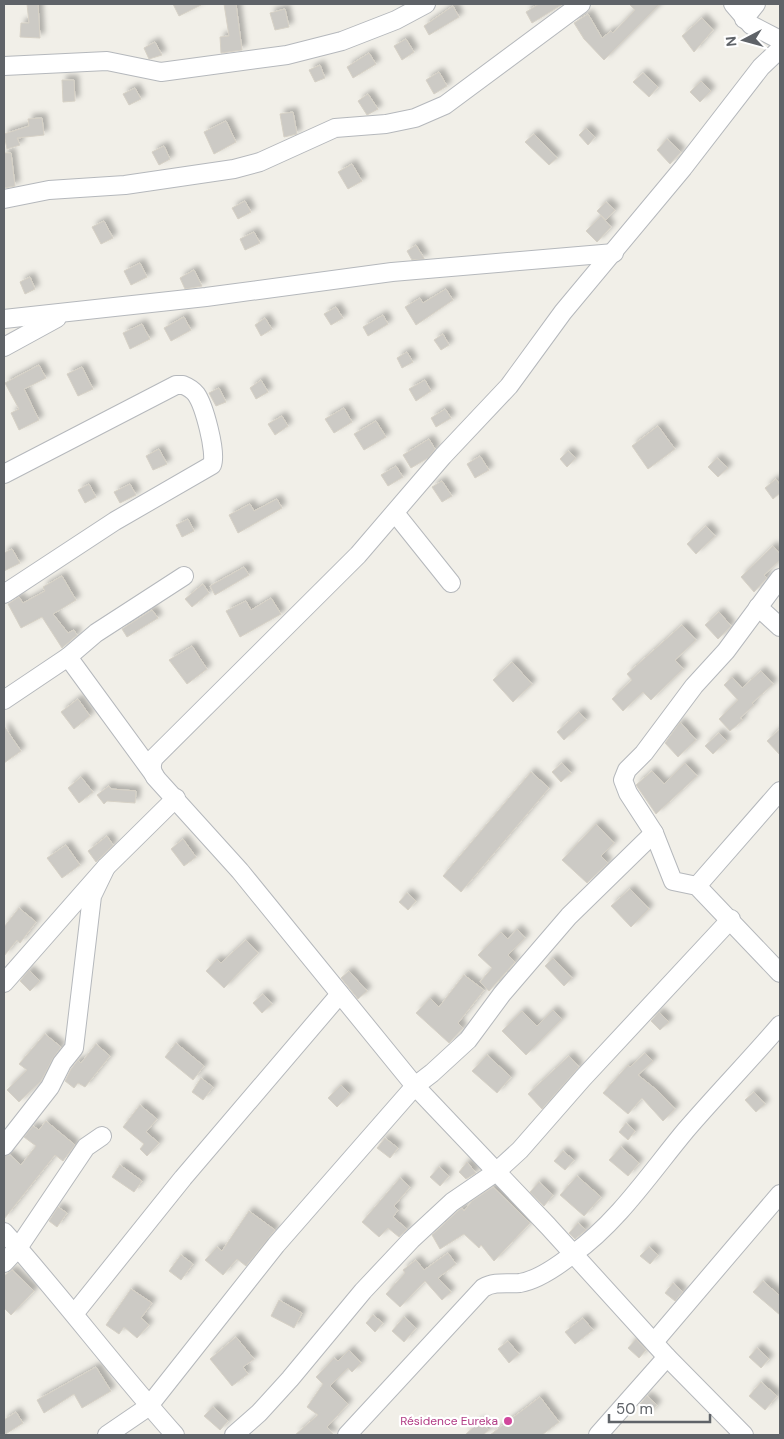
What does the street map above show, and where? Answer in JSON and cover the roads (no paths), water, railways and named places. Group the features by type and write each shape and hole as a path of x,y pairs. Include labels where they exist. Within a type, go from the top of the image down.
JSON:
{"street":[{"path":"4,66 106,61 161,72 287,55 342,41 396,20 426,4"},
{"path":"4,199 50,190 125,185 234,168 260,162 335,128 386,124 415,118 445,105 581,4"},
{"path":"733,4 744,19 760,31 780,40"},
{"path":"744,19 756,4"},
{"path":"156,777 152,770 154,758 358,555 443,456 518,376 563,312 614,253 761,67 780,49"},
{"path":"4,319 64,314 392,272 614,253"},
{"path":"4,347 64,314"},
{"path":"4,474 176,385 183,385 195,393 214,454 212,465 115,521 4,594"},
{"path":"395,513 451,583"},
{"path":"4,700 68,657 96,633 184,576"},
{"path":"780,578 726,651 694,686 644,753 627,770 623,780 628,793 654,833 673,881 697,886 780,973"},
{"path":"758,607 780,627"},
{"path":"68,657 156,777 240,871 415,1086 574,1254 667,1357 744,1435"},
{"path":"697,886 780,791"},
{"path":"4,983 106,867 176,798"},
{"path":"107,1435 148,1407 276,1245 415,1086 438,1069 468,1040 507,989 569,916 654,833"},
{"path":"4,1146 50,1087 62,1063 74,1048 92,896 106,867"},
{"path":"234,1435 259,1413 290,1379 363,1291 411,1240 452,1202 496,1172 520,1150 583,1078 731,920"},
{"path":"74,1314 183,1178 340,994"},
{"path":"347,1435 483,1288 494,1283 521,1283 532,1279 574,1254 620,1209 734,1074 780,1025"},
{"path":"4,1263 18,1248 86,1147 102,1136"},
{"path":"654,1342 780,1194"},
{"path":"4,1232 74,1314 148,1407 175,1435"},
{"path":"598,1435 667,1357"}],"place":[{"name":"Résidence Eureka","path":"508,1421"}]}
